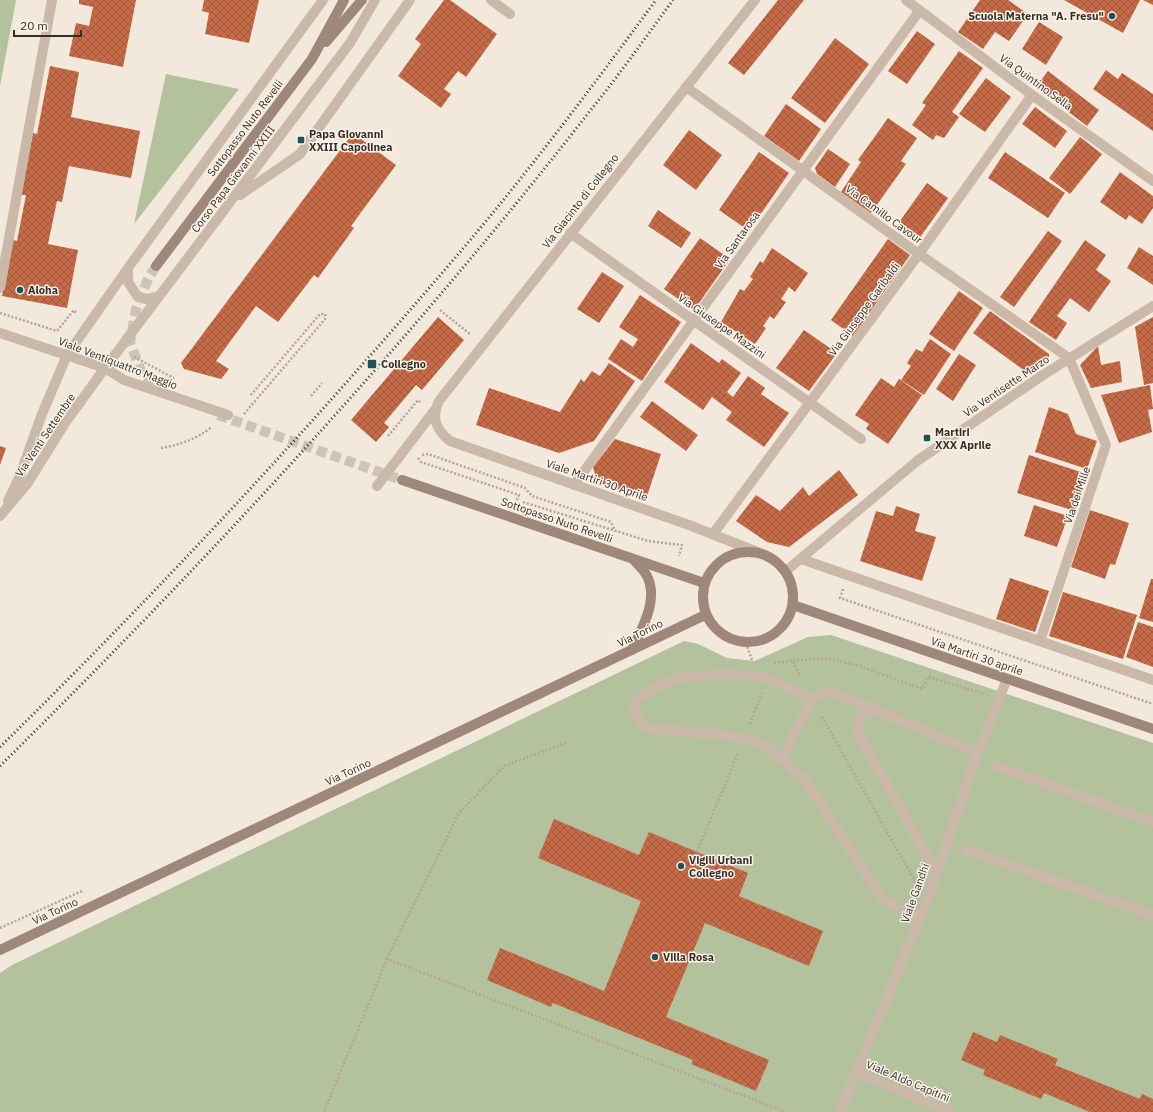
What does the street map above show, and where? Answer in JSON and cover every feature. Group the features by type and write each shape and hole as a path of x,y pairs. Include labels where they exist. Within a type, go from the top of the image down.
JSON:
{"street":[{"path":"0,288 52,0"},
{"path":"67,355 128,268 323,0"},
{"name":"Sottopasso Nuto Revelli","path":"156,266 312,59 344,0"},
{"path":"312,59 362,0"},
{"name":"Corso Papa Giovanni XXIII","path":"105,368 350,43 375,0"},
{"path":"233,199 300,154 410,0"},
{"path":"491,0 510,14"},
{"name":"Via Giacinto di Collegno","path":"377,486 434,416 438,401 754,0"},
{"name":"Via Quintino Sella","path":"906,0 1032,95 1153,181"},
{"name":"Via Santarosa","path":"574,485 920,10"},
{"name":"Via Camillo Cavour","path":"686,87 919,254 1069,358"},
{"name":"Via Giuseppe Garibaldi","path":"713,534 919,254 1032,95"},
{"name":"Via Giuseppe Mazzini","path":"570,233 861,439"},
{"path":"128,268 128,282 138,298 147,299 159,296"},
{"name":"Via Ventisette Marzo","path":"786,571 917,461 1069,358 1153,306"},
{"name":"Viale Ventiquattro Maggio","path":"0,333 105,368 124,380 228,415"},
{"name":"Via Venti Settembre","path":"1,515 19,478 42,414 67,355"},
{"name":"Via dei Mille","path":"1040,641 1106,445 1069,358"},
{"name":"Via Venti Settembre","path":"1,515 27,484 66,423 105,368"},
{"name":"Viale Martiri 30 Aprile","path":"434,416 443,435 450,441 713,534 760,553"},
{"name":"Sottopasso Nuto Revelli","path":"402,480 704,583"},
{"path":"743,551 760,553 774,560 786,571 792,588 792,605 787,620 777,632 762,640 746,643 729,639 715,629 705,615 702,599 704,583 712,568 726,557 743,551"},
{"path":"632,650 650,606 651,590 647,576 633,559"},
{"path":"801,559 1153,680"},
{"name":"Via Martiri 30 aprile","path":"792,605 1153,729"},
{"name":"Via Torino","path":"0,950 705,615"},
{"path":"812,699 764,677 720,674 678,678 654,687 636,700 634,713 647,728 744,738 763,744 804,778 882,898 919,920"},
{"name":"Viale Gandhi","path":"840,1112 927,901 978,753 1007,679"},
{"path":"782,760 812,699 830,691 978,753"},
{"path":"878,710 861,715 858,733 936,872"},
{"path":"997,766 1153,822"},
{"path":"966,850 1153,915"},
{"name":"Viale Aldo Capitini","path":"856,1072 951,1112"}],"path":[{"path":"440,310 483,345"},
{"path":"161,448 178,446 202,435 228,415 240,419 326,318 325,314 320,314 250,396"},
{"path":"130,355 175,378"},
{"path":"311,396 322,383"},
{"path":"388,436 408,413"},
{"path":"517,500 519,495 421,462 415,455 428,454 525,488 532,496 611,522 616,531"},
{"path":"510,498 648,541 682,545 674,573"},
{"path":"847,575 840,598 1153,704"},
{"path":"793,661 825,658 857,665 922,689 929,677 1000,698"},
{"path":"697,852 775,663"},
{"path":"812,699 927,901"},
{"path":"324,1112 388,959 459,813 504,766 568,742"},
{"path":"388,959 786,1112"}],"green space":[{"path":"0,0 16,0 0,86"},
{"path":"166,74 239,89 134,224"},
{"path":"831,635 1153,743 1153,1112 0,1112 0,973 12,965 684,641 698,644 727,658 755,661 808,637"}],"building":[{"path":"79,0 136,0 123,67 69,56 76,23 89,26 93,7 79,4"},
{"path":"204,0 259,0 249,43 205,34 209,13 202,11"},
{"path":"444,0 450,0 497,34 466,77 458,71 444,89 451,94 441,108 398,76 421,44 415,39"},
{"path":"778,0 804,0 744,75 728,63"},
{"path":"980,0 1008,0 1028,14 1009,41 995,32 983,49 958,32"},
{"name":"Scuola Materna \"A. Fresu\"","path":"1064,0 1140,0 1123,33"},
{"path":"1143,0 1153,0 1153,5"},
{"path":"1039,22 1063,37 1046,65 1022,49"},
{"path":"917,31 935,44 907,84 888,71"},
{"path":"835,38 869,64 825,123 791,98"},
{"path":"959,51 983,68 952,112 959,117 944,138 936,135 933,140 912,125 926,105 922,103"},
{"path":"50,66 79,72 71,117 140,131 131,178 69,166 62,202 57,201 48,244 78,250 67,308 2,296 13,240 17,241 26,195 21,195 33,133 37,134"},
{"path":"1106,70 1118,79 1122,73 1153,94 1153,131 1093,89"},
{"path":"1048,71 1099,110 1087,126 1036,87"},
{"path":"986,78 1011,97 985,132 959,114"},
{"path":"786,104 821,129 799,161 764,136"},
{"path":"1035,107 1067,131 1055,148 1022,124"},
{"path":"888,118 917,138 901,161 906,164 871,213 841,192 861,162 858,160"},
{"path":"689,130 722,155 696,190 663,165"},
{"path":"353,133 396,165 351,226 354,228 318,278 314,275 278,322 256,306 216,361 229,369 221,379 184,369 181,363"},
{"path":"1080,137 1102,154 1070,194 1049,178"},
{"path":"828,149 850,164 835,187 817,174 815,168"},
{"path":"759,152 789,173 749,231 719,210"},
{"path":"1005,152 1065,193 1048,218 988,178"},
{"path":"1120,172 1153,196 1153,208 1142,224 1129,215 1126,220 1100,202"},
{"path":"927,183 948,198 916,243 895,228"},
{"path":"658,210 691,233 681,248 648,226"},
{"path":"1048,231 1062,241 1014,307 1000,297"},
{"path":"700,238 730,259 694,310 664,289"},
{"path":"888,239 910,255 853,336 831,320"},
{"path":"1085,240 1106,255 1096,270 1111,281 1089,312 1070,298 1057,316 1067,323 1056,340 1029,322"},
{"path":"1139,247 1153,256 1153,285 1127,268"},
{"path":"772,248 808,273 795,292 789,287 781,299 786,302 774,319 770,316 763,326 766,328 755,344 721,322 740,289 744,291 753,279 750,277 760,261 763,263"},
{"path":"602,272 624,286 599,323 577,309"},
{"path":"959,291 983,308 954,351 929,334"},
{"path":"640,295 681,322 642,381 608,359 621,339 633,347 638,339 619,327"},
{"path":"990,311 1049,354 1049,363 1029,374 973,333"},
{"path":"438,317 464,340 422,390 416,385 384,423 389,427 376,442 351,420"},
{"path":"1153,317 1153,383 1144,385 1135,327"},
{"path":"804,330 837,353 809,391 776,368"},
{"path":"930,339 951,354 924,395 901,380 911,366 907,363 916,349 922,352"},
{"path":"691,343 719,363 722,359 741,373 727,392 733,397 748,376 765,388 761,394 789,413 764,447 726,420 732,412 712,397 703,410 664,382"},
{"path":"1098,346 1101,365 1120,361 1122,382 1091,388 1080,365"},
{"path":"959,354 976,365 953,401 936,389"},
{"path":"609,363 635,381 594,441 559,453 476,425 489,388 560,412 581,379 584,382 592,371 600,376"},
{"path":"881,378 894,387 899,379 922,395 888,444 866,429 869,424 855,415"},
{"path":"1150,385 1153,409 1148,410 1152,432 1119,443 1101,395"},
{"path":"652,401 698,435 686,451 640,417"},
{"path":"1049,407 1068,414 1076,434 1097,441 1087,469 1035,452"},
{"path":"615,439 661,454 646,499 597,482 593,467"},
{"path":"0,446 6,448 0,465"},
{"path":"1029,455 1087,474 1075,511 1017,493"},
{"path":"839,470 858,495 789,547 767,542 736,521 756,495 780,511 803,487 809,496"},
{"path":"1034,505 1068,516 1057,547 1024,536"},
{"path":"896,506 920,514 915,531 936,537 922,581 860,561 876,511 893,516"},
{"path":"1090,510 1129,523 1115,565 1110,564 1105,579 1071,567"},
{"path":"1010,578 1049,591 1035,632 996,619"},
{"path":"1151,579 1153,579 1153,622 1139,618"},
{"path":"1063,592 1137,615 1123,659 1049,636"},
{"path":"1138,622 1153,627 1153,667 1126,657"},
{"name":"Villa Rosa","path":"554,819 639,855 649,832 748,873 739,896 823,931 809,966 705,923 666,1017 769,1060 756,1091 691,1064 693,1060 553,1003 551,1007 487,980 500,948 604,991 641,901 538,858"},
{"path":"973,1032 997,1042 1000,1035 1058,1059 1055,1065 1140,1099 1142,1094 1153,1099 1153,1112 1090,1112 1044,1093 1041,1099 983,1075 985,1070 961,1060"}],"tunnel":[{"path":"156,266 148,279 136,309 130,343 142,373 166,394"},
{"path":"218,415 402,480"}],"railway":[{"path":"0,747 61,687 180,564 354,374 466,245 515,185 587,93 656,0"},
{"path":"0,766 78,688 231,529 379,366 521,197 611,84 673,0"}],"place":[{"name":"Scuola Materna \"A. Fresu\"","path":"1112,16"},
{"name":"Papa Giovanni XXIII Capolinea","path":"301,140"},
{"name":"Aloha","path":"20,290"},
{"name":"Collegno","path":"372,364"},
{"name":"Martiri XXX Aprile","path":"927,438"},
{"name":"Vigili Urbani Collegno","path":"681,866"},
{"name":"Villa Rosa","path":"655,957"}]}
